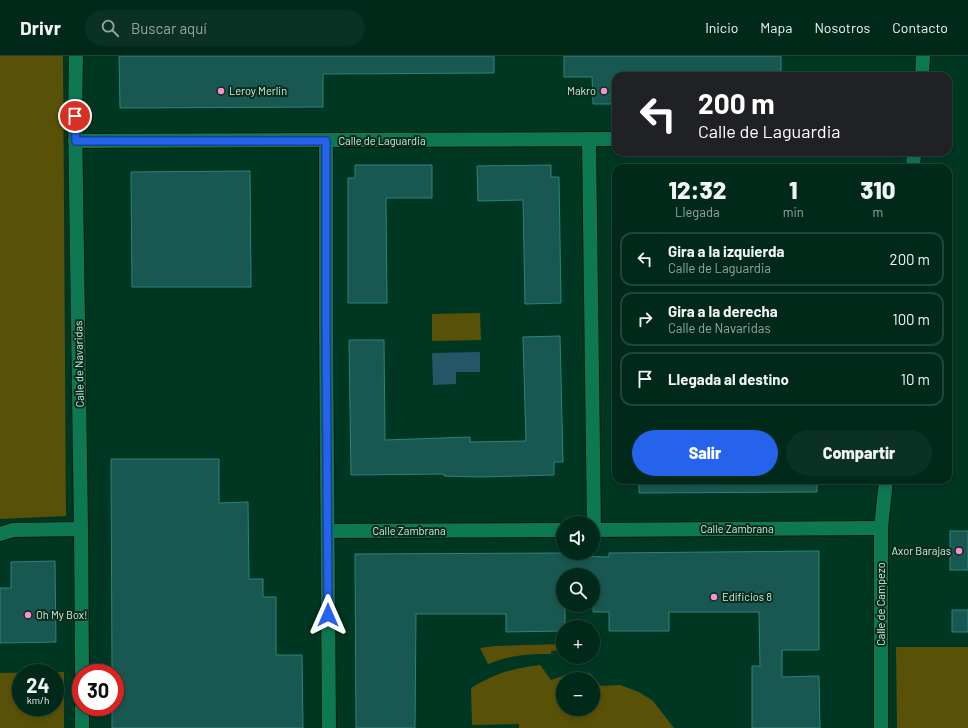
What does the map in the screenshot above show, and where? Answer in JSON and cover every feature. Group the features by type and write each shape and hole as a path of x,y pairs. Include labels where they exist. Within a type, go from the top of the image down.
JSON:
{"street":[{"name":"Calle de Navaridas","path":"76,56 82,664"},
{"path":"922,72 923,56"},
{"name":"Calle de Laguardia","path":"76,141 612,139"},
{"path":"590,140 594,516"},
{"path":"326,141 329,728"},
{"name":"Calle de Campezo","path":"881,728 881,528 886,484"},
{"name":"Calle Zambrana","path":"600,530 881,528"},
{"path":"0,534 13,530 81,529"},
{"name":"Calle Zambrana","path":"328,532 556,530"},
{"path":"82,716 82,728"}],"shaded area":[{"path":"0,56 63,56 66,516 0,519"},
{"path":"480,313 481,340 432,341 432,314"},
{"path":"556,644 556,651 551,651 551,654 519,656 488,664 480,648 495,646"},
{"path":"896,647 968,647 968,728 897,728"},
{"path":"540,665 551,680 556,678 556,716 600,716 600,685 620,685 639,692 653,701 674,728 519,728 519,724 472,725 471,688 496,675 512,670"},
{"path":"0,673 12,673 12,716 64,716 64,728 0,728"}],"water":[{"path":"480,352 480,372 456,372 456,384 433,385 432,353"}],"building":[{"name":"Leroy Merlin","path":"119,56 494,56 494,73 323,74 323,107 120,108"},
{"name":"Makro","path":"564,56 781,56 781,72 612,72 612,104 593,104 592,77 564,77"},
{"path":"355,165 432,165 432,198 386,198 387,303 348,303 348,178 355,178"},
{"path":"551,165 551,177 559,177 561,303 525,304 523,200 478,201 477,166"},
{"path":"250,171 251,287 132,287 131,172"},
{"path":"560,336 563,462 554,462 554,475 479,477 444,476 444,474 351,475 349,340 384,340 385,440 470,437 470,442 526,441 523,337"},
{"path":"111,459 219,459 219,503 248,502 249,579 263,579 263,597 276,597 276,655 302,655 303,728 112,728 112,716 124,716 124,664 112,664"},
{"path":"639,484 817,484 817,492 639,493"},
{"name":"Axor Barajas","path":"950,531 968,531 968,570 950,570"},
{"path":"819,551 819,650 782,650 782,677 819,676 820,728 752,728 752,666 760,666 759,612 669,612 669,631 609,631 609,612 600,612 600,568 556,568 556,612 565,612 565,620 556,620 556,631 506,632 506,614 416,614 415,728 356,728 355,554 556,553 556,560 600,560 600,557 609,557 609,553"},
{"name":"Oh My Box!","path":"55,561 56,642 0,643 0,588 11,588 11,562"},
{"path":"952,610 968,610 968,632 952,632"}],"place":[{"name":"Leroy Merlin","path":"221,91"},
{"name":"Makro","path":"604,91"},
{"name":"Axor Barajas","path":"959,551"},
{"name":"Edificios 8","path":"714,597"},
{"name":"Oh My Box!","path":"28,615"}],"route":[{"path":"75,116 76,141 326,141 328,615"}]}
